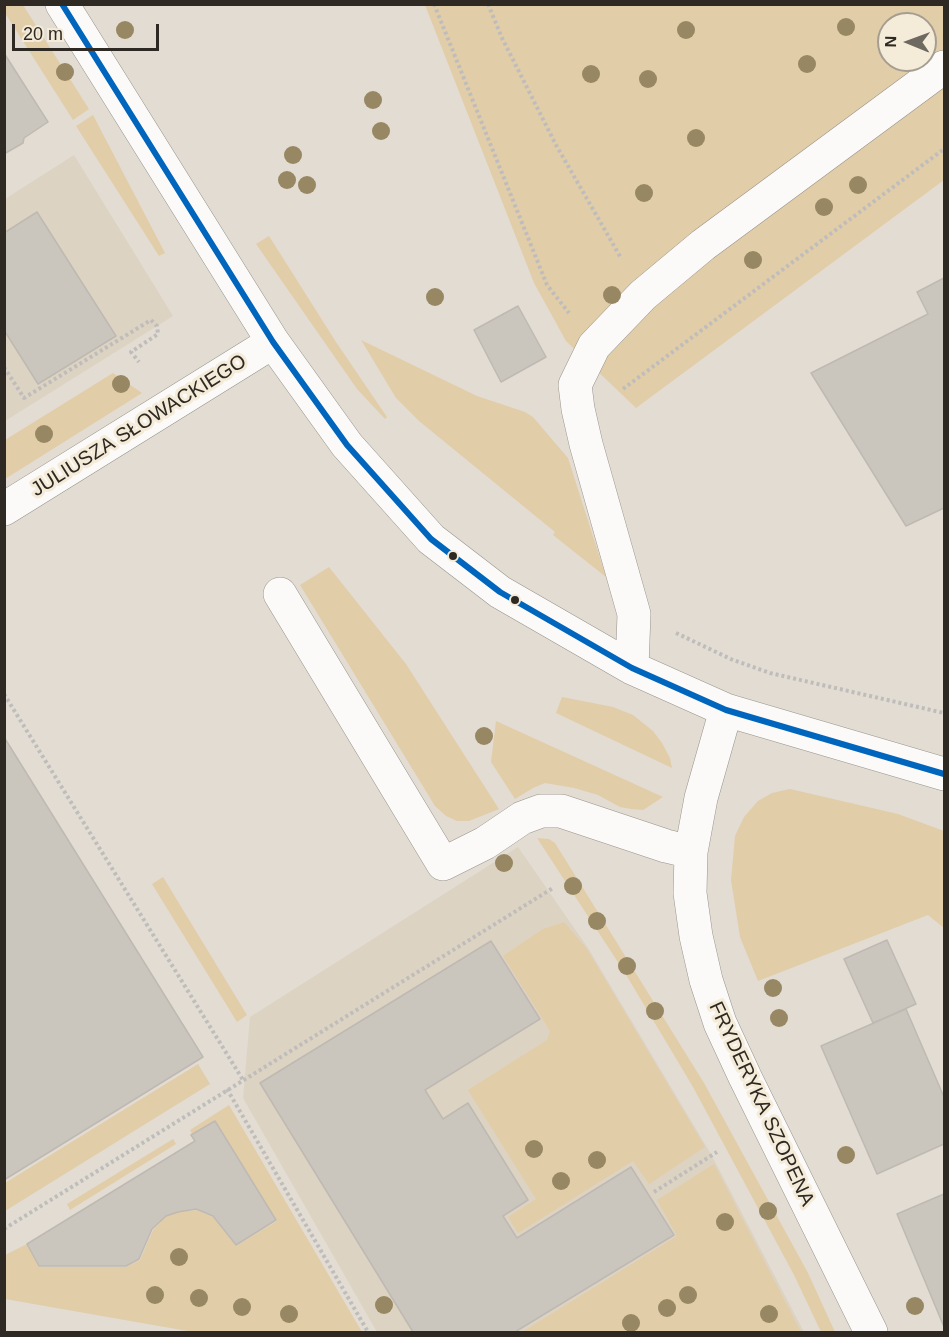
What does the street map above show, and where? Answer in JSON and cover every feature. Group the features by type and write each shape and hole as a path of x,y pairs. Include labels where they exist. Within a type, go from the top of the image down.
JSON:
{"street":[{"path":"62,4 273,342 347,445 430,539 500,592 632,668 726,711 945,774"},
{"path":"632,668 634,614 586,444 575,385 594,346 643,295 703,245 945,68"},
{"name":"JULIUSZA SŁOWACKIEGO","path":"4,509 273,342"},
{"path":"280,594 443,864 485,843 522,819 542,811 561,811 691,852"},
{"name":"FRYDERYKA SZOPENA","path":"726,711 701,798 691,852 690,893 696,936 706,980 720,1023 744,1077 871,1332"}],"path":[{"path":"434,4 547,285 594,346"},
{"path":"488,4 556,145 643,295"},
{"path":"614,396 945,149"},
{"path":"4,367 24,398 151,320 157,326 158,334 131,352 139,362"},
{"path":"631,600 684,638 733,660 770,673 945,713"},
{"path":"4,694 243,1080"},
{"path":"4,1229 553,888"},
{"path":"227,1089 368,1332"},
{"path":"654,1192 717,1152"}],"shaded area":[{"path":"5,4 23,5 89,109 73,120 5,13"},
{"path":"425,5 944,5 944,180 636,408 566,341 534,283"},
{"path":"93,115 165,253 159,256 76,126"},
{"path":"74,155 173,316 5,421 5,199"},
{"path":"269,236 387,417 385,419 357,389 256,244"},
{"path":"361,340 477,396 525,412 533,417 568,458 606,577 553,535 555,532 419,421 396,398"},
{"path":"113,373 142,393 5,479 5,440"},
{"path":"329,567 406,664 499,809 469,821 457,821 446,816 435,806 300,585"},
{"path":"562,697 613,707 633,715 653,731 662,743 670,758 672,768 556,713"},
{"path":"496,721 663,797 643,810 631,809 620,807 598,795 545,783 515,799 491,762"},
{"path":"790,789 898,814 944,831 944,928 928,915 758,981 740,937 731,880 735,836 744,817 758,801 772,793"},
{"path":"537,838 549,839 555,843 704,1083 808,1273 835,1332 821,1332 794,1275 693,1087 625,973"},
{"path":"518,847 588,948 712,1156 804,1332 377,1332 243,1098 250,1017"},
{"path":"163,877 247,1015 237,1022 152,884"},
{"path":"564,922 587,949 705,1147 649,1184 633,1161 518,1233 508,1217 536,1199 468,1090 547,1040 550,1031 503,956 543,929"},
{"path":"198,1064 210,1084 5,1211 5,1183"},
{"path":"229,1105 362,1332 193,1332 5,1299 5,1255 27,1244 39,1267 126,1267 140,1260 153,1230 166,1216 178,1212 196,1210 213,1217 236,1246 277,1221 215,1121 192,1134 190,1130"},
{"path":"173,1139 176,1144 70,1210 67,1204"},
{"path":"714,1164 801,1332 522,1332 677,1236 657,1200"}],"building":[{"path":"4,53 48,122 24,138 23,143 4,154"},
{"path":"37,212 116,336 38,384 4,330 4,233"},
{"path":"944,278 944,508 906,526 811,373 928,314 917,292"},
{"path":"518,306 546,357 501,382 474,330"},
{"path":"4,737 203,1057 4,1180"},
{"path":"887,940 916,1004 873,1023 844,959"},
{"path":"491,941 540,1019 425,1090 443,1119 468,1103 528,1200 503,1216 517,1238 631,1167 674,1235 515,1332 413,1332 260,1083"},
{"path":"906,1009 944,1097 944,1144 877,1174 821,1046"},
{"path":"215,1121 276,1220 236,1245 213,1216 196,1209 178,1212 166,1216 152,1229 139,1259 126,1266 39,1266 27,1244 195,1141 191,1135"},
{"path":"944,1194 944,1327 897,1214"}],"transit line":[{"path":"62,4 273,342 347,445 431,539 500,592 632,668 726,710 944,774"}]}
